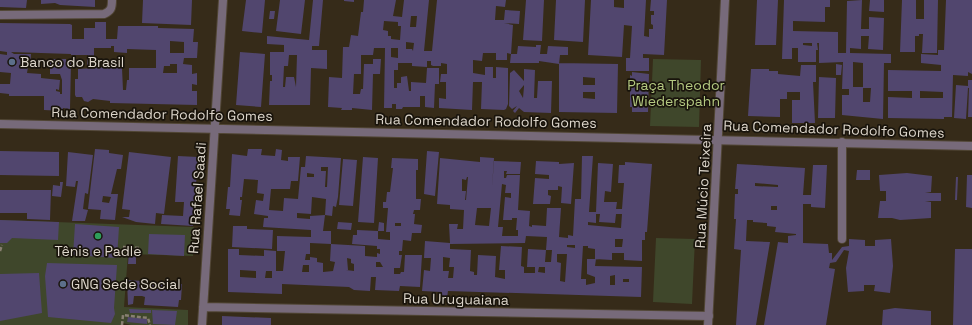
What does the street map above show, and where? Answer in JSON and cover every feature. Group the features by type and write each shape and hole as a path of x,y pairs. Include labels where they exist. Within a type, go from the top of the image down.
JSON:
{"street":[{"path":"0,15 104,14 110,11 112,7 112,0"},
{"name":"Rua Rafael Saadi","path":"202,325 223,0"},
{"name":"Rua Múcio Teixeira","path":"708,325 726,0"},
{"name":"Rua Comendador Rodolfo Gomes","path":"0,124 718,139 972,146"},
{"path":"842,142 842,239"},
{"name":"Rua Uruguaiana","path":"203,307 709,316"}],"path":[{"path":"0,251 2,245"},
{"path":"123,247 140,248"},
{"path":"122,325 123,315 148,318 150,325"}],"green space":[{"name":"Praça Theodor Wiederspahn","path":"653,59 701,60 699,127 650,126"},
{"name":"GNG Sede Social","path":"0,220 194,227 193,256 128,254 124,307 188,310 188,325 131,325 123,323 123,325 0,325"},
{"path":"656,238 695,239 692,304 653,302"}],"building":[{"path":"0,0 27,0 26,8 0,7"},
{"path":"41,0 95,0 95,7 60,5 55,3 41,4"},
{"path":"143,0 192,0 191,25 142,23"},
{"path":"246,0 265,0 262,33 242,31"},
{"path":"280,0 305,0 301,34 276,31"},
{"path":"313,0 323,0 319,46 312,46 312,50 327,50 327,69 311,68 310,105 269,105 270,81 272,81 272,75 270,75 270,52 284,52 284,45 267,44 267,36 309,40","holes":["289,55 297,55 296,87 294,77 286,77 285,87 283,87 284,66 288,66"]},
{"path":"354,0 354,2 344,1"},
{"path":"364,0 396,0 393,16 402,17 404,0 429,0 424,51 432,51 437,0 506,0 505,7 496,6 495,20 504,20 505,10 520,11 519,24 504,23 513,25 511,54 507,53 507,60 496,60 496,53 483,53 482,61 473,60 473,73 485,75 485,67 493,67 493,78 496,78 496,67 508,68 508,104 506,109 481,109 482,82 473,82 472,110 439,108 439,98 446,99 446,82 440,82 441,74 447,74 447,64 441,63 441,66 433,66 431,65 431,61 427,61 427,67 412,66 412,63 398,63 398,70 394,70 394,88 397,88 397,83 401,83 401,77 407,76 409,91 411,91 411,82 426,83 427,68 439,68 439,84 435,84 434,108 425,107 425,96 420,96 420,107 403,107 402,109 396,109 396,104 392,104 392,108 384,108 385,48 374,48 373,55 361,55 361,74 354,74 353,94 360,94 361,89 363,89 364,64 373,64 373,59 381,59 380,74 373,74 372,110 352,108 352,110 341,110 342,108 328,107 329,77 342,78 343,47 349,47 351,35 358,36 361,12 363,12","holes":["411,16 417,16 416,27 410,27","384,21 398,22 398,26 401,26 400,40 391,39 391,36 388,36 388,31 383,30","406,42 414,43 413,51 412,49 406,49","391,48 398,48 398,58 391,57"]},
{"path":"526,0 544,0 542,41 523,40"},
{"path":"556,0 585,0 583,42 554,40"},
{"path":"591,0 614,0 614,7 624,8 624,0 646,0 644,36 649,37 649,29 653,29 653,25 651,24 651,15 654,15 654,11 650,11 651,0 667,0 664,55 643,54 643,58 649,58 649,71 626,71 626,58 630,58 632,26 624,25 622,57 588,55"},
{"path":"757,0 778,0 776,45 755,45"},
{"path":"784,0 830,0 830,7 825,7 825,22 793,21 793,31 838,32 838,53 846,53 847,1 862,0 861,29 869,29 869,17 884,18 883,50 868,49 869,36 861,36 861,49 850,48 850,53 891,54 891,63 884,63 883,119 842,115 842,95 849,95 849,89 842,89 843,62 819,63 819,43 817,43 818,50 816,50 816,62 798,62 798,48 792,48 792,59 782,59","holes":["803,43 812,43 812,46 803,45","853,62 863,63 863,87 853,87","863,88 871,88 870,102 863,102"]},
{"path":"870,0 884,0 884,12 869,11"},
{"path":"902,0 916,0 916,19 924,19 924,0 938,0 937,53 922,53 923,34 915,36 915,52 900,52"},
{"path":"946,0 972,0 972,74 968,72 968,76 953,75 952,117 944,117 944,119 888,118 888,97 912,98 912,91 888,91 888,70 941,71 941,65 921,63 921,54 938,55 938,50 944,50","holes":["920,91 943,92 943,98 920,98"]},
{"path":"270,11 275,11 274,19 269,19"},
{"path":"95,22 106,22 106,39 117,39 118,26 158,26 158,28 194,29 193,42 198,42 197,58 184,58 183,64 192,65 192,74 197,73 197,85 192,84 192,91 197,91 197,105 110,103 110,101 93,99 88,102 84,101 82,97 76,97 75,95 75,79 78,79 78,69 94,68 87,68 88,55 11,52 14,54 31,54 30,67 28,67 27,73 41,74 41,78 60,80 59,90 56,89 56,91 60,92 60,94 62,94 62,80 60,74 50,74 50,59 66,59 66,62 71,62 70,109 63,108 63,111 44,110 44,96 9,96 9,94 0,93 0,84 10,84 11,73 0,72 0,54 7,55 7,52 0,51 0,23 70,24 72,25 72,39 84,39 84,28 95,28","holes":["170,41 184,42 184,53 170,53","111,46 114,46 114,52 127,53 127,49 156,50 156,68 129,68 129,80 127,80 126,90 123,90 122,68 94,67 94,48 111,48","170,64 177,64 177,73 163,73 164,66 170,66"]},
{"path":"536,45 541,45 540,54 547,54 548,46 568,47 568,55 560,55 559,64 539,61 539,63 510,63 511,54 517,54 518,46 536,47"},
{"path":"240,52 265,54 261,107 236,105"},
{"path":"559,63 618,64 617,113 559,112","holes":["583,77 595,78 595,85 583,85","583,92 595,92 595,99 583,98"]},
{"path":"836,64 842,65 841,75 836,75"},
{"path":"801,65 816,65 816,82 813,82 815,123 792,123 792,100 800,100 800,92 787,92 787,99 780,99 780,117 748,116 751,69 769,69 769,71 778,71 778,74 800,76"},
{"path":"524,69 535,70 534,98 537,98 538,81 552,81 551,113 524,112 519,108 515,113 513,111 517,106 512,109 509,106 510,73 514,70 524,81","holes":["524,85 523,98 519,91"]},
{"path":"632,72 649,74 648,112 632,112 632,107 630,107 630,75 632,76"},
{"path":"819,77 836,78 835,118 818,118"},
{"path":"968,80 972,80 972,117 968,117 968,88 966,119 954,118 956,85 968,86"},
{"path":"95,149 109,150 109,153 123,155 121,169 117,169 111,194 118,194 115,220 100,219 101,210 88,209","holes":["103,196 111,197 109,203 102,202"]},
{"path":"248,149 262,149 261,155 275,156 276,149 282,150 281,160 288,161 288,157 300,157 298,181 291,181 290,189 271,189 269,210 283,211 284,198 298,199 301,167 305,167 306,156 341,158 336,207 333,206 332,216 325,215 323,231 331,231 331,244 365,246 365,256 377,257 377,253 380,254 380,249 377,249 377,246 352,244 353,235 357,235 357,230 378,231 378,239 390,240 390,232 386,232 388,208 383,208 383,202 386,202 387,192 390,192 393,168 391,168 392,158 418,159 418,170 416,170 416,199 421,199 420,210 414,210 413,214 415,214 414,224 422,225 421,233 412,233 411,241 403,240 402,251 399,251 399,255 402,255 400,268 394,268 394,274 404,272 405,255 422,255 420,287 400,286 399,291 375,290 376,277 371,277 370,291 354,290 349,287 282,284 282,294 228,292 228,249 239,249 239,255 264,256 264,250 276,251 276,271 283,271 285,251 277,251 277,236 311,237 311,230 263,227 264,218 268,218 268,216 254,214 256,200 263,201 264,194 257,193 258,180 244,179 242,197 240,197 240,200 242,200 240,216 229,215 230,209 226,209 228,187 230,187 232,154 247,156","holes":["321,167 328,167 327,187 325,187 326,171 321,171","307,173 314,174 314,177 307,177","312,197 326,199 325,215 310,216 310,219 297,218 297,213 311,214","395,223 401,223 401,226 395,226","310,243 331,244 330,261 335,262 333,271 323,272 323,263 317,262 317,258 310,257 310,260 305,260 306,254 310,254","347,258 351,259 351,263 354,264 354,271 346,270 348,270","376,262 380,262 383,267 376,267","303,265 309,265 309,272 302,272","240,270 256,271 256,278 240,277","266,271 272,271 272,278 265,278"]},
{"path":"0,151 59,152 59,176 0,175"},
{"path":"427,151 439,152 435,196 424,194"},
{"path":"68,152 93,155 88,194 85,193 83,209 88,210 85,221 72,221 78,181 76,181 75,187 66,186"},
{"path":"129,152 171,157 164,214 156,213 155,224 136,222 122,217 129,217 130,210 122,209"},
{"path":"178,156 198,157 193,226 161,224 162,215 183,216 184,202 175,202"},
{"path":"582,156 593,156 589,212 596,212 598,163 613,164 611,192 605,191 604,202 617,202 616,209 622,209 624,183 618,183 619,165 625,165 625,162 652,164 647,232 645,232 645,240 642,240 642,261 624,260 624,253 612,253 612,260 596,259 595,266 642,267 641,297 448,291 447,298 442,298 442,292 422,291 424,270 430,271 431,258 424,258 425,241 450,243 449,224 458,224 457,229 463,229 464,210 450,209 450,205 437,204 440,158 480,162 480,157 494,158 492,188 494,161 521,162 520,174 506,174 507,171 504,171 504,178 506,178 507,175 520,175 518,210 530,211 529,226 532,227 532,225 546,226 547,208 561,208 559,237 568,238 568,235 573,236 575,199 581,199","holes":["468,177 466,200 466,191 462,191 462,179 466,180","502,184 506,185 505,193 511,193 511,198 505,197 503,220 512,220 512,218 517,218 516,230 518,230 518,236 502,236 503,227 498,227","477,208 491,208 489,226 475,225","596,214 600,214 599,222 615,223 616,214 622,214 621,228 588,225 588,222 596,223","526,236 547,237 546,250 528,249 527,267 535,267 535,273 524,273 524,267 521,266 522,247 501,246 499,270 505,270 505,279 495,277 496,256 478,255 477,275 474,275 474,272 470,271 471,250 450,249 450,244 525,243","615,239 623,239 622,247 615,247","567,245 575,245 575,248 567,247","583,246 588,246 588,248 595,249 595,259 587,259 587,274 595,277 595,283 586,285 586,279 581,279","546,250 552,250 551,262 545,262","557,254 567,254 565,282 560,281 561,263 557,262","443,257 450,258 449,267 454,267 453,278 448,278 449,271 443,271","539,267 545,267 545,273 538,272","615,275 615,285 610,285 610,276","623,279 629,279 629,282 623,282"]},
{"path":"363,157 378,158 374,223 358,222"},
{"path":"343,159 357,160 353,206 339,205"},
{"path":"536,161 559,162 559,164 574,163 571,204 561,203 562,187 558,186 558,190 548,190 548,195 551,196 550,204 533,204 535,178 549,179 549,175 535,174"},
{"path":"737,164 805,168 803,195 811,195 813,165 827,165 825,208 811,207 811,204 803,204 803,243 828,244 829,253 832,253 832,260 842,247 849,246 849,239 865,240 865,246 875,246 875,240 891,239 893,266 890,293 874,291 875,285 864,285 864,291 848,292 846,268 849,251 844,250 836,262 830,263 829,268 835,269 826,325 764,325 778,242 788,243 788,236 796,234 775,232 776,227 767,226 767,223 747,220 746,241 770,242 756,325 736,325 741,250 734,249 736,219 734,219 735,194 738,194 738,189 735,189","holes":["755,183 778,185 778,187 755,186","771,206 777,206 777,210 771,210"]},
{"path":"857,170 870,170 870,180 856,180"},
{"path":"907,173 932,176 931,192 925,193 941,193 941,201 925,201 931,202 931,218 900,220 892,218 878,218 880,201 886,201 886,191 880,191 879,175"},
{"path":"967,175 972,175 972,208 966,207"},
{"path":"956,177 958,177 957,200 955,200"},
{"path":"60,182 63,182 61,197 52,196 53,185 60,186"},
{"path":"0,190 51,190 50,220 27,219 27,213 0,213"},
{"path":"0,220 59,222 58,240 12,238 7,243 0,243"},
{"path":"338,222 352,223 351,230 337,229"},
{"path":"379,222 384,223 384,231 378,231"},
{"name":"Tênis e Padle","path":"75,224 119,227 117,258 73,255"},
{"path":"233,226 247,226 247,229 273,230 272,249 232,247"},
{"path":"149,234 185,235 184,256 148,254"},
{"path":"955,249 972,249 972,325 953,325"},
{"path":"129,251 136,252 136,264 128,264"},
{"path":"47,263 117,265 114,308 115,314 111,323 48,317 45,276"},
{"path":"39,273 42,313 0,321 0,274"},
{"path":"127,280 142,281 141,289 145,289 146,282 182,284 181,300 179,300 178,307 144,305 145,297 142,296 134,296 133,304 128,305"},
{"path":"895,308 931,311 931,325 882,325 883,310"},
{"path":"129,309 151,310 151,313 130,313"},
{"path":"152,310 177,311 175,325 153,324"},
{"path":"222,316 271,318 271,325 222,325"},
{"path":"128,317 147,319 147,324 127,322"}],"place":[{"name":"Banco do Brasil","path":"12,62"},
{"name":"Tênis e Padle","path":"98,236"},
{"name":"GNG Sede Social","path":"63,284"}]}
